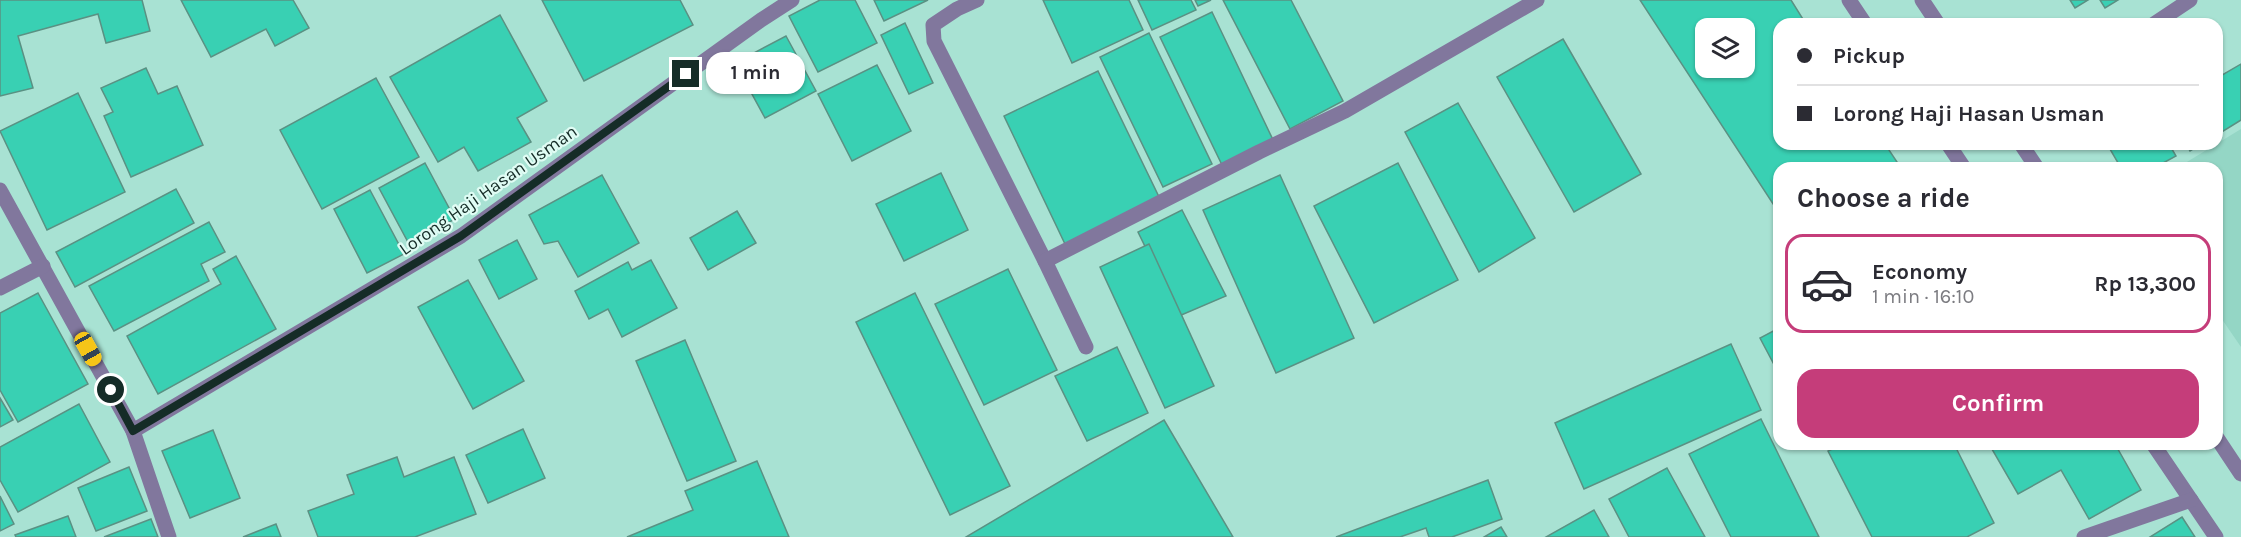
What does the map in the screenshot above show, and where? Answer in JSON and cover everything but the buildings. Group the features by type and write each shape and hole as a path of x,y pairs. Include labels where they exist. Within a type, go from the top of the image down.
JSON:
{"street":[{"name":"Lorong Haji Hasan Usman","path":"133,431 461,236 792,0"},
{"path":"977,0 957,9 933,25 934,41 1045,261 1086,348"},
{"path":"1045,261 1258,152 1345,111 1537,0"},
{"path":"1849,0 1861,18"},
{"path":"1922,0 1934,18"},
{"path":"2163,18 2190,0"},
{"path":"0,190 133,431 169,537"},
{"path":"0,288 43,266"},
{"path":"2223,447 2241,474"},
{"path":"2157,450 2216,537"},
{"path":"2084,537 2191,500"}],"shaded area":[{"path":"2241,129 2241,347 2223,321 2223,162 2187,162 2207,150 2223,150 2223,140"}],"route":[{"path":"111,390 133,431 342,309 461,236 686,74"}]}
